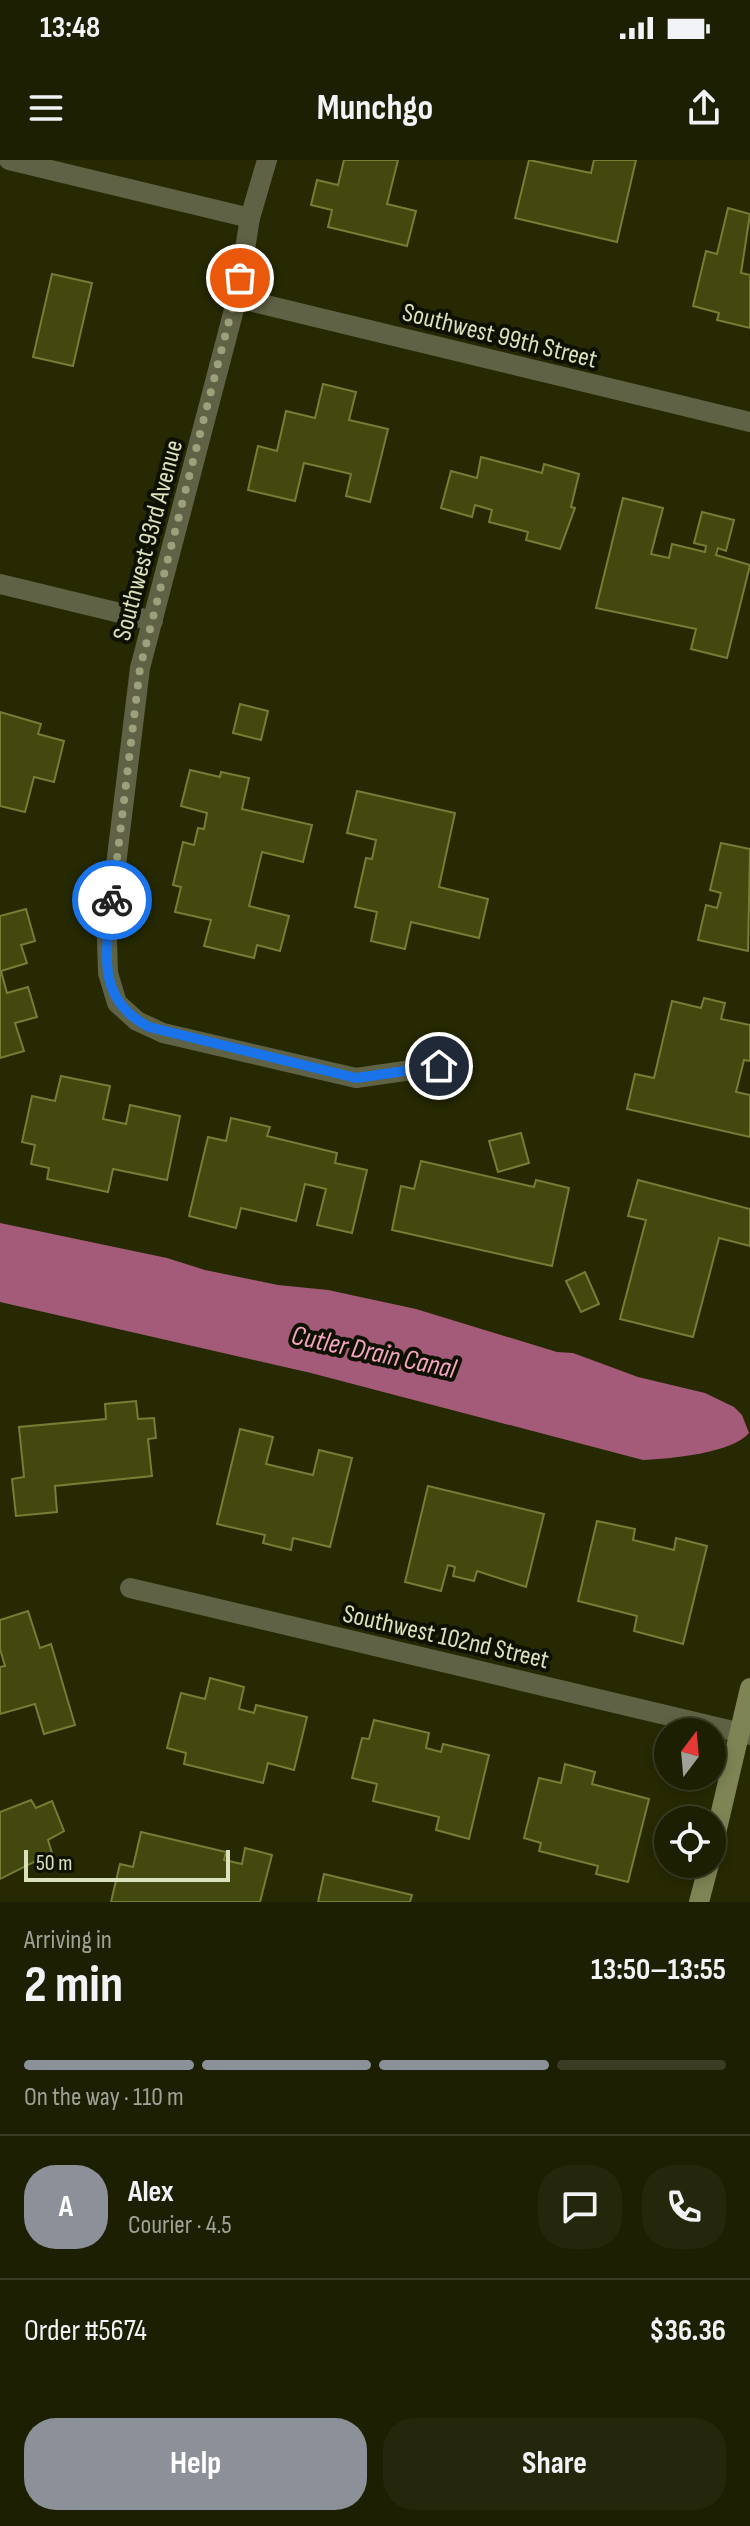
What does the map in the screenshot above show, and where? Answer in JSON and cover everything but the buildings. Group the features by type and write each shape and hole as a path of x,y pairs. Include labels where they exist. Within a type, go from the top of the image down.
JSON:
{"street":[{"path":"9,160 250,218"},
{"name":"Southwest 93rd Avenue","path":"267,160 250,218 237,298 140,668 107,939 108,973 117,1003 125,1013 149,1027 356,1078 439,1066"},
{"name":"Southwest 99th Street","path":"237,298 750,422"},
{"path":"0,584 153,621"},
{"name":"Southwest 102nd Street","path":"130,1588 745,1733"},
{"path":"724,1806 745,1733 750,1688"},
{"path":"699,1902 705,1878"}],"water":[{"name":"Cutler Drain Canal","path":"0,1223 167,1258 205,1270 278,1285 328,1290 416,1309 557,1352 573,1353 638,1377 705,1393 734,1407 742,1415 749,1433 729,1446 715,1450 643,1460 311,1373 0,1302"}],"way so far":[{"path":"112,900 140,668 240,278"}],"route":[{"path":"112,900 107,939 108,973 117,1003 137,1021 163,1033 356,1078 439,1066"}]}
